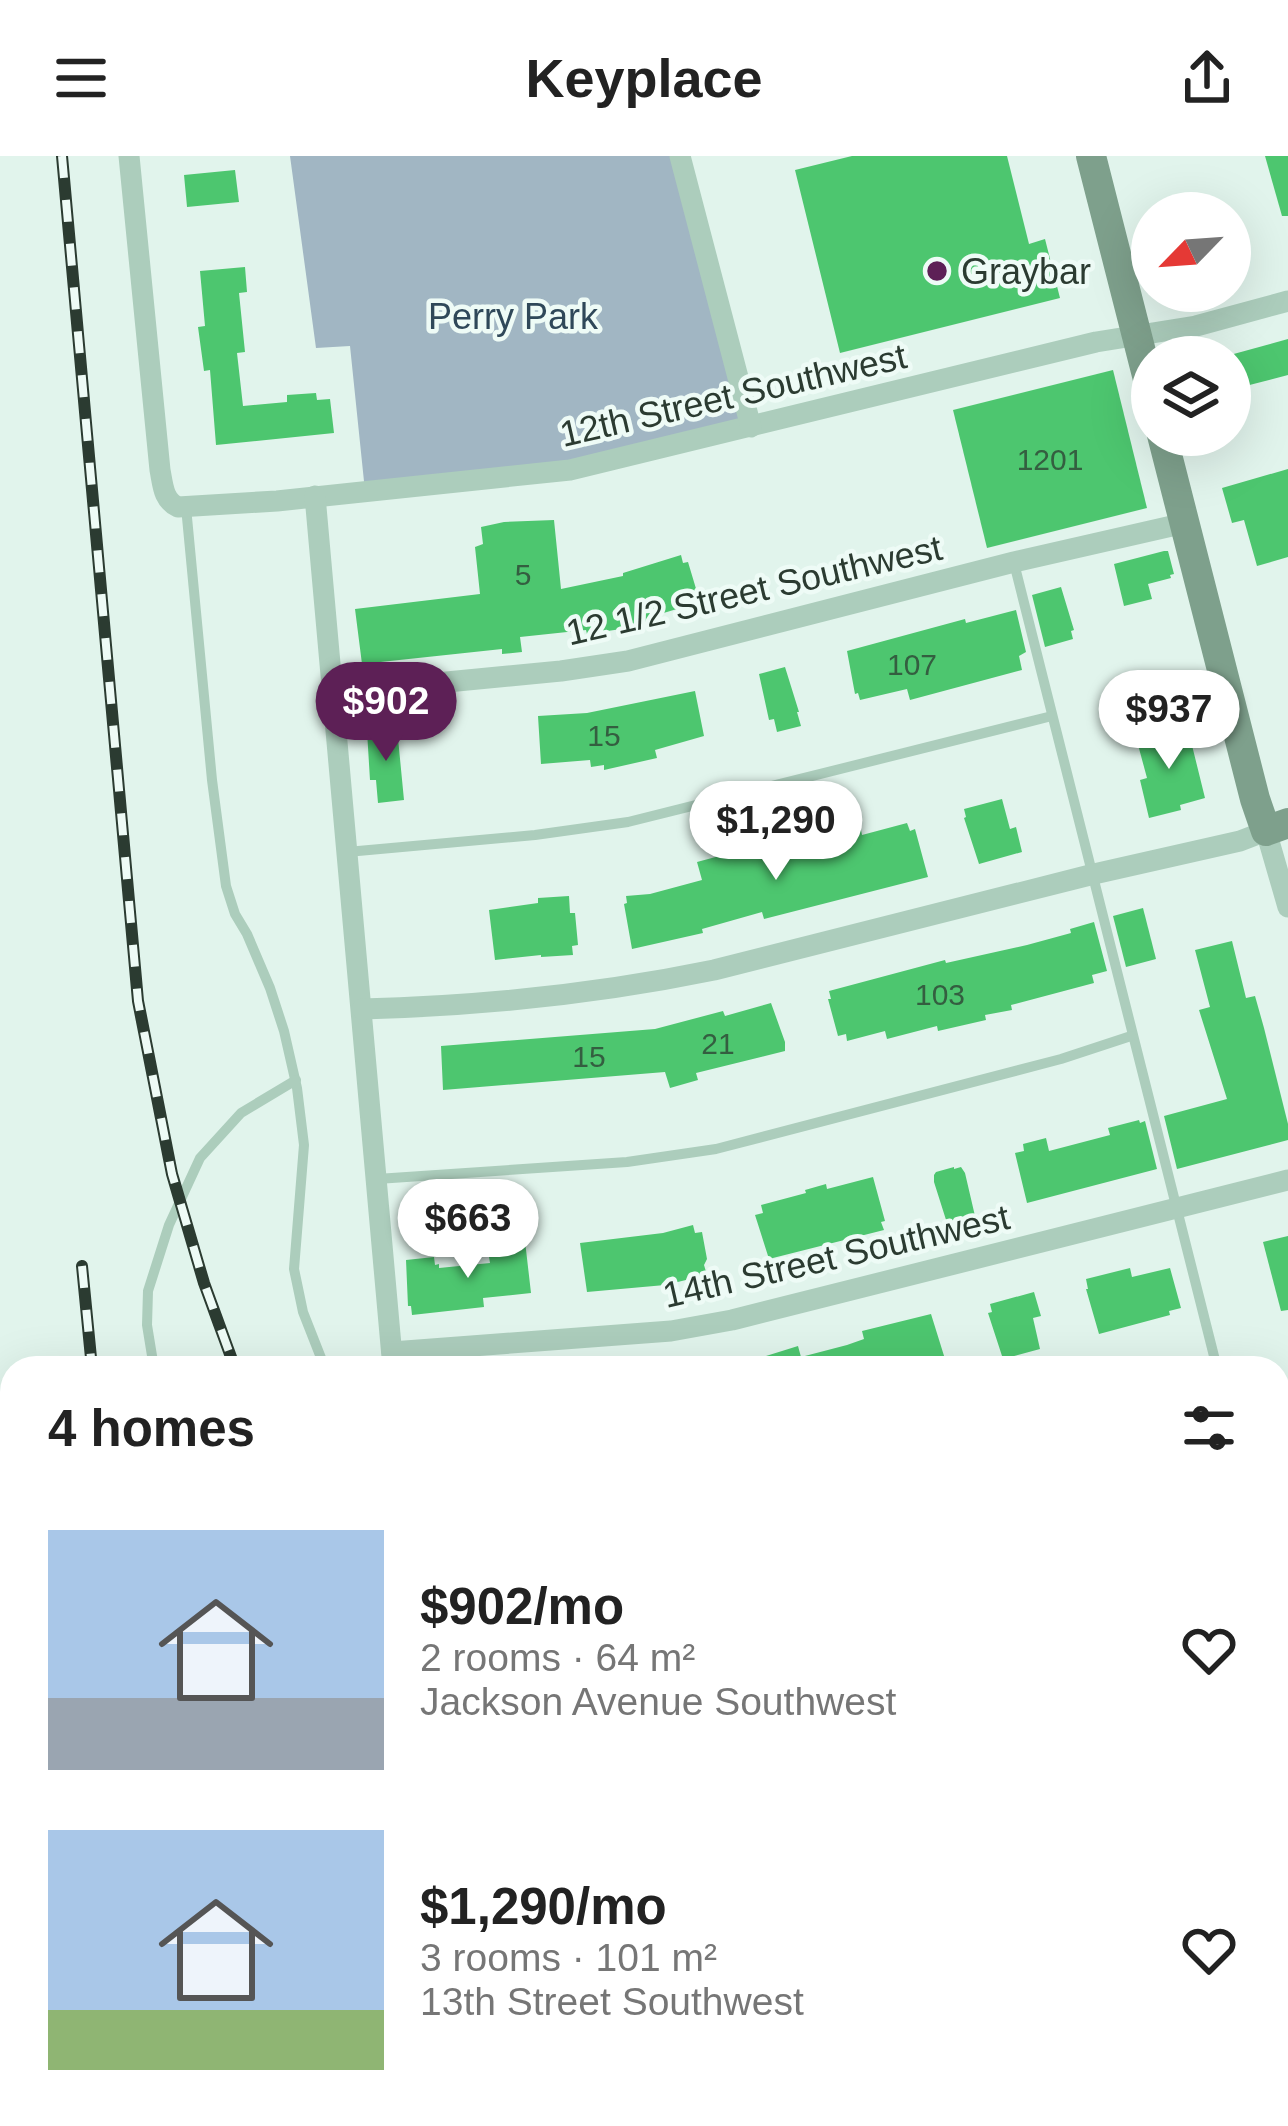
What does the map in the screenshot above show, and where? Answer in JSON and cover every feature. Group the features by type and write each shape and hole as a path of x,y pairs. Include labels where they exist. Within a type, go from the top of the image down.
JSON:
{"street":[{"path":"129,156 160,470 170,503 186,507"},
{"path":"680,156 751,428"},
{"path":"1091,156 1136,335"},
{"name":"12th Street Southwest","path":"186,507 570,470 1096,342 1196,326 1288,301"},
{"path":"1167,456 1255,799 1277,827 1288,907"},
{"path":"316,496 393,1356"},
{"name":"12 1/2 Street Southwest","path":"333,693 628,661 1185,523"},
{"path":"362,1009 556,996 652,983 1240,841 1277,827"},
{"name":"14th Street Southwest","path":"431,1356 731,1320 1288,1180"}],"lane":[{"path":"186,507 226,886 270,988 296,1080 304,1158 294,1269 303,1312 320,1356"},
{"path":"1013,562 1214,1356"},
{"path":"347,852 628,822 1052,716"},
{"path":"377,1179 627,1162 716,1149 976,1082 1131,1036"},
{"path":"152,1356 148,1292 170,1225 200,1158 241,1113 296,1080"}],"green space":[{"name":"Perry Park","path":"290,156 680,156 751,427 570,470 365,491 350,346 316,348"}],"building":[{"name":"Graybar","path":"852,156 1007,156 1029,244 1045,239 1060,298 840,353 795,170"},
{"path":"1265,156 1288,156 1288,216 1282,216"},
{"path":"235,170 239,202 187,207 184,175"},
{"path":"245,267 247,292 239,293 245,352 237,353 243,406 287,402 287,395 316,393 317,400 330,399 334,433 216,445 210,370 204,371 198,327 205,326 200,271"},
{"path":"1288,339 1288,375 1251,385 1251,349"},
{"path":"1113,370 1147,508 987,548 953,410"},
{"path":"1288,469 1288,557 1257,566 1244,520 1232,523 1222,488"},
{"path":"554,520 561,589 623,576 681,555 683,563 688,562 700,602 628,628 520,637 522,652 502,654 502,649 362,664 355,609 480,594 475,547 483,544 481,527"},
{"path":"1168,551 1174,574 1148,584 1152,599 1124,606 1114,564"},
{"path":"1061,587 1073,639 1045,647 1032,595"},
{"path":"1016,610 1026,652 1019,656 1022,670 910,700 907,689 860,700 855,694 847,651"},
{"path":"785,667 801,726 777,732 774,719 769,720 759,674"},
{"path":"695,691 704,736 655,750 657,758 604,770 604,765 591,767 590,760 541,764 538,716 587,713"},
{"path":"1187,725 1205,798 1149,818 1140,780 1147,778 1137,741"},
{"path":"397,728 404,800 378,803 376,780 370,780 367,731"},
{"path":"1002,799 1022,852 979,864 964,809"},
{"path":"907,823 910,831 915,829 928,877 764,919 762,912 702,929 703,933 632,949 626,896 702,880 697,862 775,841 778,852"},
{"path":"569,896 578,945 572,946 573,955 495,960 489,910"},
{"path":"1143,908 1156,959 1126,967 1113,916"},
{"path":"1094,922 1107,971 1092,975 1094,983 1011,1005 1012,1010 985,1015 986,1020 938,1031 937,1026 887,1039 885,1031 847,1041 846,1034 838,1036 829,991 945,960 1027,945"},
{"path":"1232,941 1246,998 1255,996 1288,1140 1177,1169 1164,1116 1227,1099 1199,1010 1210,1007 1195,950"},
{"path":"771,1003 785,1051 696,1073 698,1080 670,1088 665,1072 443,1090 441,1046 655,1029"},
{"path":"1145,1121 1157,1169 1027,1203 1015,1153 1024,1151 1023,1144 1046,1138 1049,1151 1110,1135 1108,1128"},
{"path":"954,1167 965,1173 975,1216 947,1223 934,1175"},
{"path":"873,1177 884,1230 769,1259 755,1215 763,1213 761,1205 826,1184 827,1189"},
{"path":"693,1225 695,1233 702,1232 707,1275 665,1285 587,1292 580,1243"},
{"path":"1288,1236 1288,1310 1281,1311 1263,1242"},
{"path":"525,1241 531,1293 483,1298 484,1307 412,1315 406,1260 434,1257 439,1268 490,1263 487,1245"},
{"path":"1130,1268 1132,1277 1170,1268 1181,1308 1099,1334 1086,1279"},
{"path":"1034,1292 1041,1316 1033,1318 1040,1349 1002,1356 988,1313 992,1312 990,1304"},
{"path":"931,1314 944,1356 805,1356 864,1339 862,1331"},
{"path":"798,1346 801,1356 766,1356"}],"railway":[{"path":"62,156 138,1001 172,1174 231,1356"},
{"path":"82,1266 91,1356"}],"place":[{"name":"Graybar","path":"937,271"}]}
